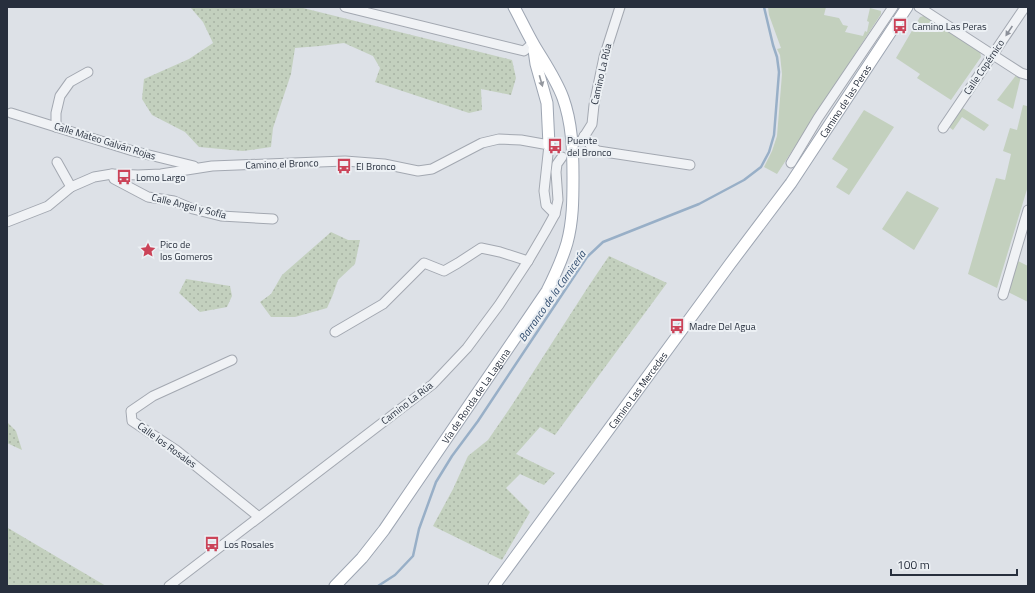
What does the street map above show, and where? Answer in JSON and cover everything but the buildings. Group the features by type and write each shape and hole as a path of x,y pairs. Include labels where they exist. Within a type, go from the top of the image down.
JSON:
{"main road":[{"name":"Vía de Ronda de La Laguna","path":"335,586 362,558 384,530 547,291 558,269 567,243 573,204 573,150 570,123 563,99 551,72 533,43 514,7"},
{"name":"Camino de las Peras","path":"782,195 907,7"},
{"path":"533,43 536,64 547,103 549,145"},
{"name":"Camino Las Mercedes","path":"494,586 782,195"}],"street":[{"path":"345,7 524,52 533,43"},
{"name":"Camino La Rúa","path":"620,7 604,57 594,104 592,124 583,138 598,151 690,165"},
{"path":"790,163 818,118 893,7"},
{"path":"919,7 1021,73 1028,75"},
{"name":"Calle Copérnico","path":"943,128 1025,7"},
{"path":"56,127 56,113 60,96 70,82 88,72"},
{"name":"Calle Mateo Galván Rojas","path":"12,113 133,150 200,168"},
{"name":"Camino el Bronco","path":"7,222 48,206 71,187 94,177 112,174 161,174 212,166 345,161 384,164 418,171 432,169 482,143 499,139 521,140 549,145"},
{"path":"549,145 544,191 546,205 555,214"},
{"name":"Camino La Rúa","path":"169,586 433,384 467,348 499,305 555,214 558,200 556,172 557,164 562,157"},
{"path":"57,162 71,187"},
{"name":"Calle Angel y Sofía","path":"112,174 114,179 148,197 174,201 221,216 273,219"},
{"path":"1003,295 1028,210"},
{"path":"335,332 383,304 424,263 444,271 481,248 528,260"},
{"name":"Calle los Rosales","path":"232,360 153,396 131,411 132,421 176,450 259,517"}],"green space":[{"path":"190,7 299,7 512,60 516,78 511,95 481,89 482,110 469,113 375,82 380,68 373,56 344,43 295,48 291,74 273,128 271,147 243,151 199,147 185,132 152,115 142,99 144,79 189,59 213,43 203,22"},
{"path":"768,7 826,7 824,15 839,18 843,25 848,26 845,32 863,36 865,31 867,32 869,22 867,21 870,8 881,11 881,14 777,174 764,167 777,136 782,74 780,55 777,49 781,48 769,15"},
{"path":"924,16 980,51 981,57 951,100 917,78 920,74 896,58 920,17"},
{"path":"1017,74 1021,76 1013,109 997,100"},
{"path":"1028,103 1028,186 997,288 968,274 996,178 1005,180 1011,154 1003,151 1010,128 1017,130 1023,105 1027,106"},
{"path":"961,107 989,125 984,131 962,117 953,130 949,127"},
{"path":"864,110 894,127 849,195 836,187 848,169 832,159"},
{"path":"907,191 939,208 914,250 882,229"},
{"path":"331,232 348,240 360,240 355,264 338,280 327,308 295,317 271,317 260,302 271,294 282,275"},
{"path":"609,256 667,283 555,435 540,427 516,454 555,473 544,485 520,474 506,488 530,512 502,560 433,526 453,489 468,456 488,440"},
{"path":"1018,261 1028,266 1028,302 1008,292"},
{"path":"186,279 230,286 232,296 227,307 200,312 179,293"},
{"path":"7,422 16,431 22,450 7,443"},
{"path":"7,527 8,528 106,586 7,586"}],"waterway":[{"name":"Barranco de la Carnicería","path":"378,586 395,575 413,556 419,529 436,482 452,456 478,421 587,257 603,242 699,204 744,180 761,167 769,152 774,135 779,72 777,57 764,7"}],"place":[{"name":"Camino Las Peras","path":"900,26"},
{"name":"Puente del Bronco","path":"555,146"},
{"name":"El Bronco","path":"344,166"},
{"name":"Lomo Largo","path":"124,177"},
{"name":"Pico de los Gomeros","path":"148,250"},
{"name":"Madre Del Agua","path":"677,326"},
{"name":"Los Rosales","path":"212,544"}]}
